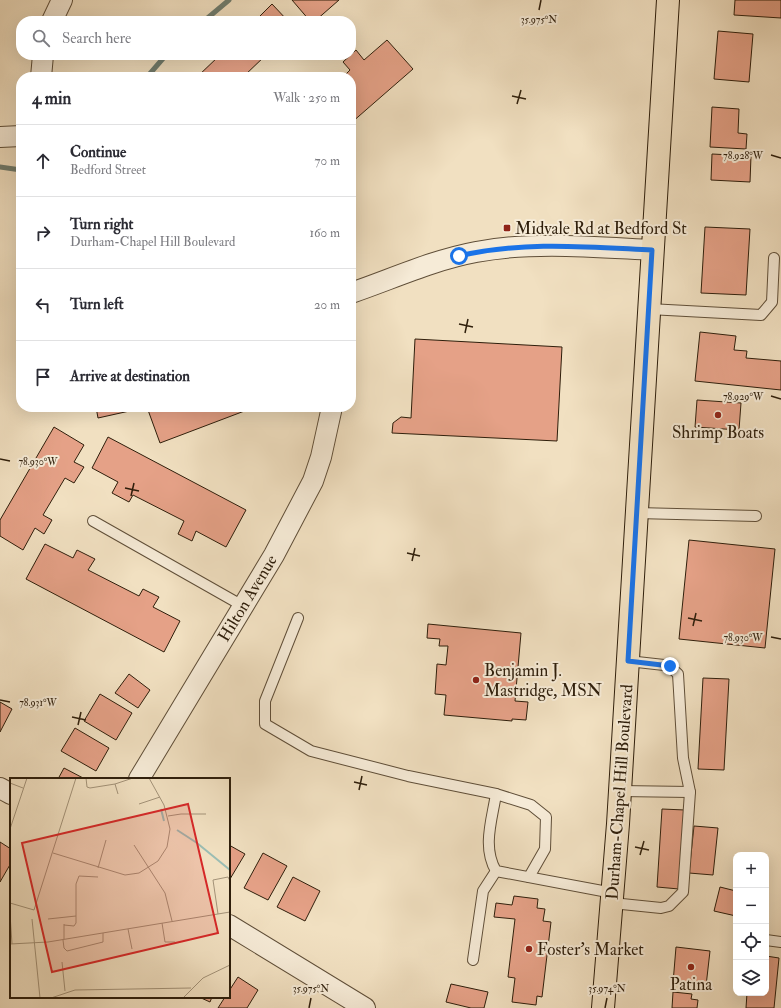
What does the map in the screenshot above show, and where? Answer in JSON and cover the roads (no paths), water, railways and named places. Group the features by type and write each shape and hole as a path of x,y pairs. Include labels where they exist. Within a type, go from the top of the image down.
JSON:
{"main road":[{"name":"Durham-Chapel Hill Boulevard","path":"603,1008 620,792 668,0"}],"street":[{"path":"54,16 62,0"},
{"path":"41,72 43,60"},
{"path":"0,137 16,136"},
{"path":"356,291 436,263 476,252 564,246 652,250"},
{"name":"Hilton Avenue","path":"140,778 274,555 313,481 322,458 331,412"},
{"path":"0,788 10,793"},
{"path":"230,927 365,1008"}],"lane":[{"path":"649,309 761,315 772,302 774,258"},
{"path":"637,513 756,516"},
{"path":"93,521 243,606"},
{"path":"298,618 265,700 265,724 311,751 408,776 496,794 531,805 546,817 544,849 529,877"},
{"path":"496,794 488,845 490,861 496,871 529,877 612,898 661,908 669,906 684,892 690,792 683,758 678,674 670,666 628,661"},
{"path":"620,792 690,792"},
{"path":"473,960 483,891 496,871"},
{"path":"769,940 781,942"}],"waterway":[{"path":"210,16 229,0"},
{"path":"151,72 162,60"},
{"path":"0,167 16,169"}],"place":[{"name":"Midvale Rd at Bedford St","path":"507,228"},
{"name":"Shrimp Boats","path":"718,415"},
{"name":"Benjamin J. Mastridge, MSN","path":"476,680"},
{"name":"Foster's Market","path":"529,949"},
{"name":"Patina","path":"691,967"}]}
